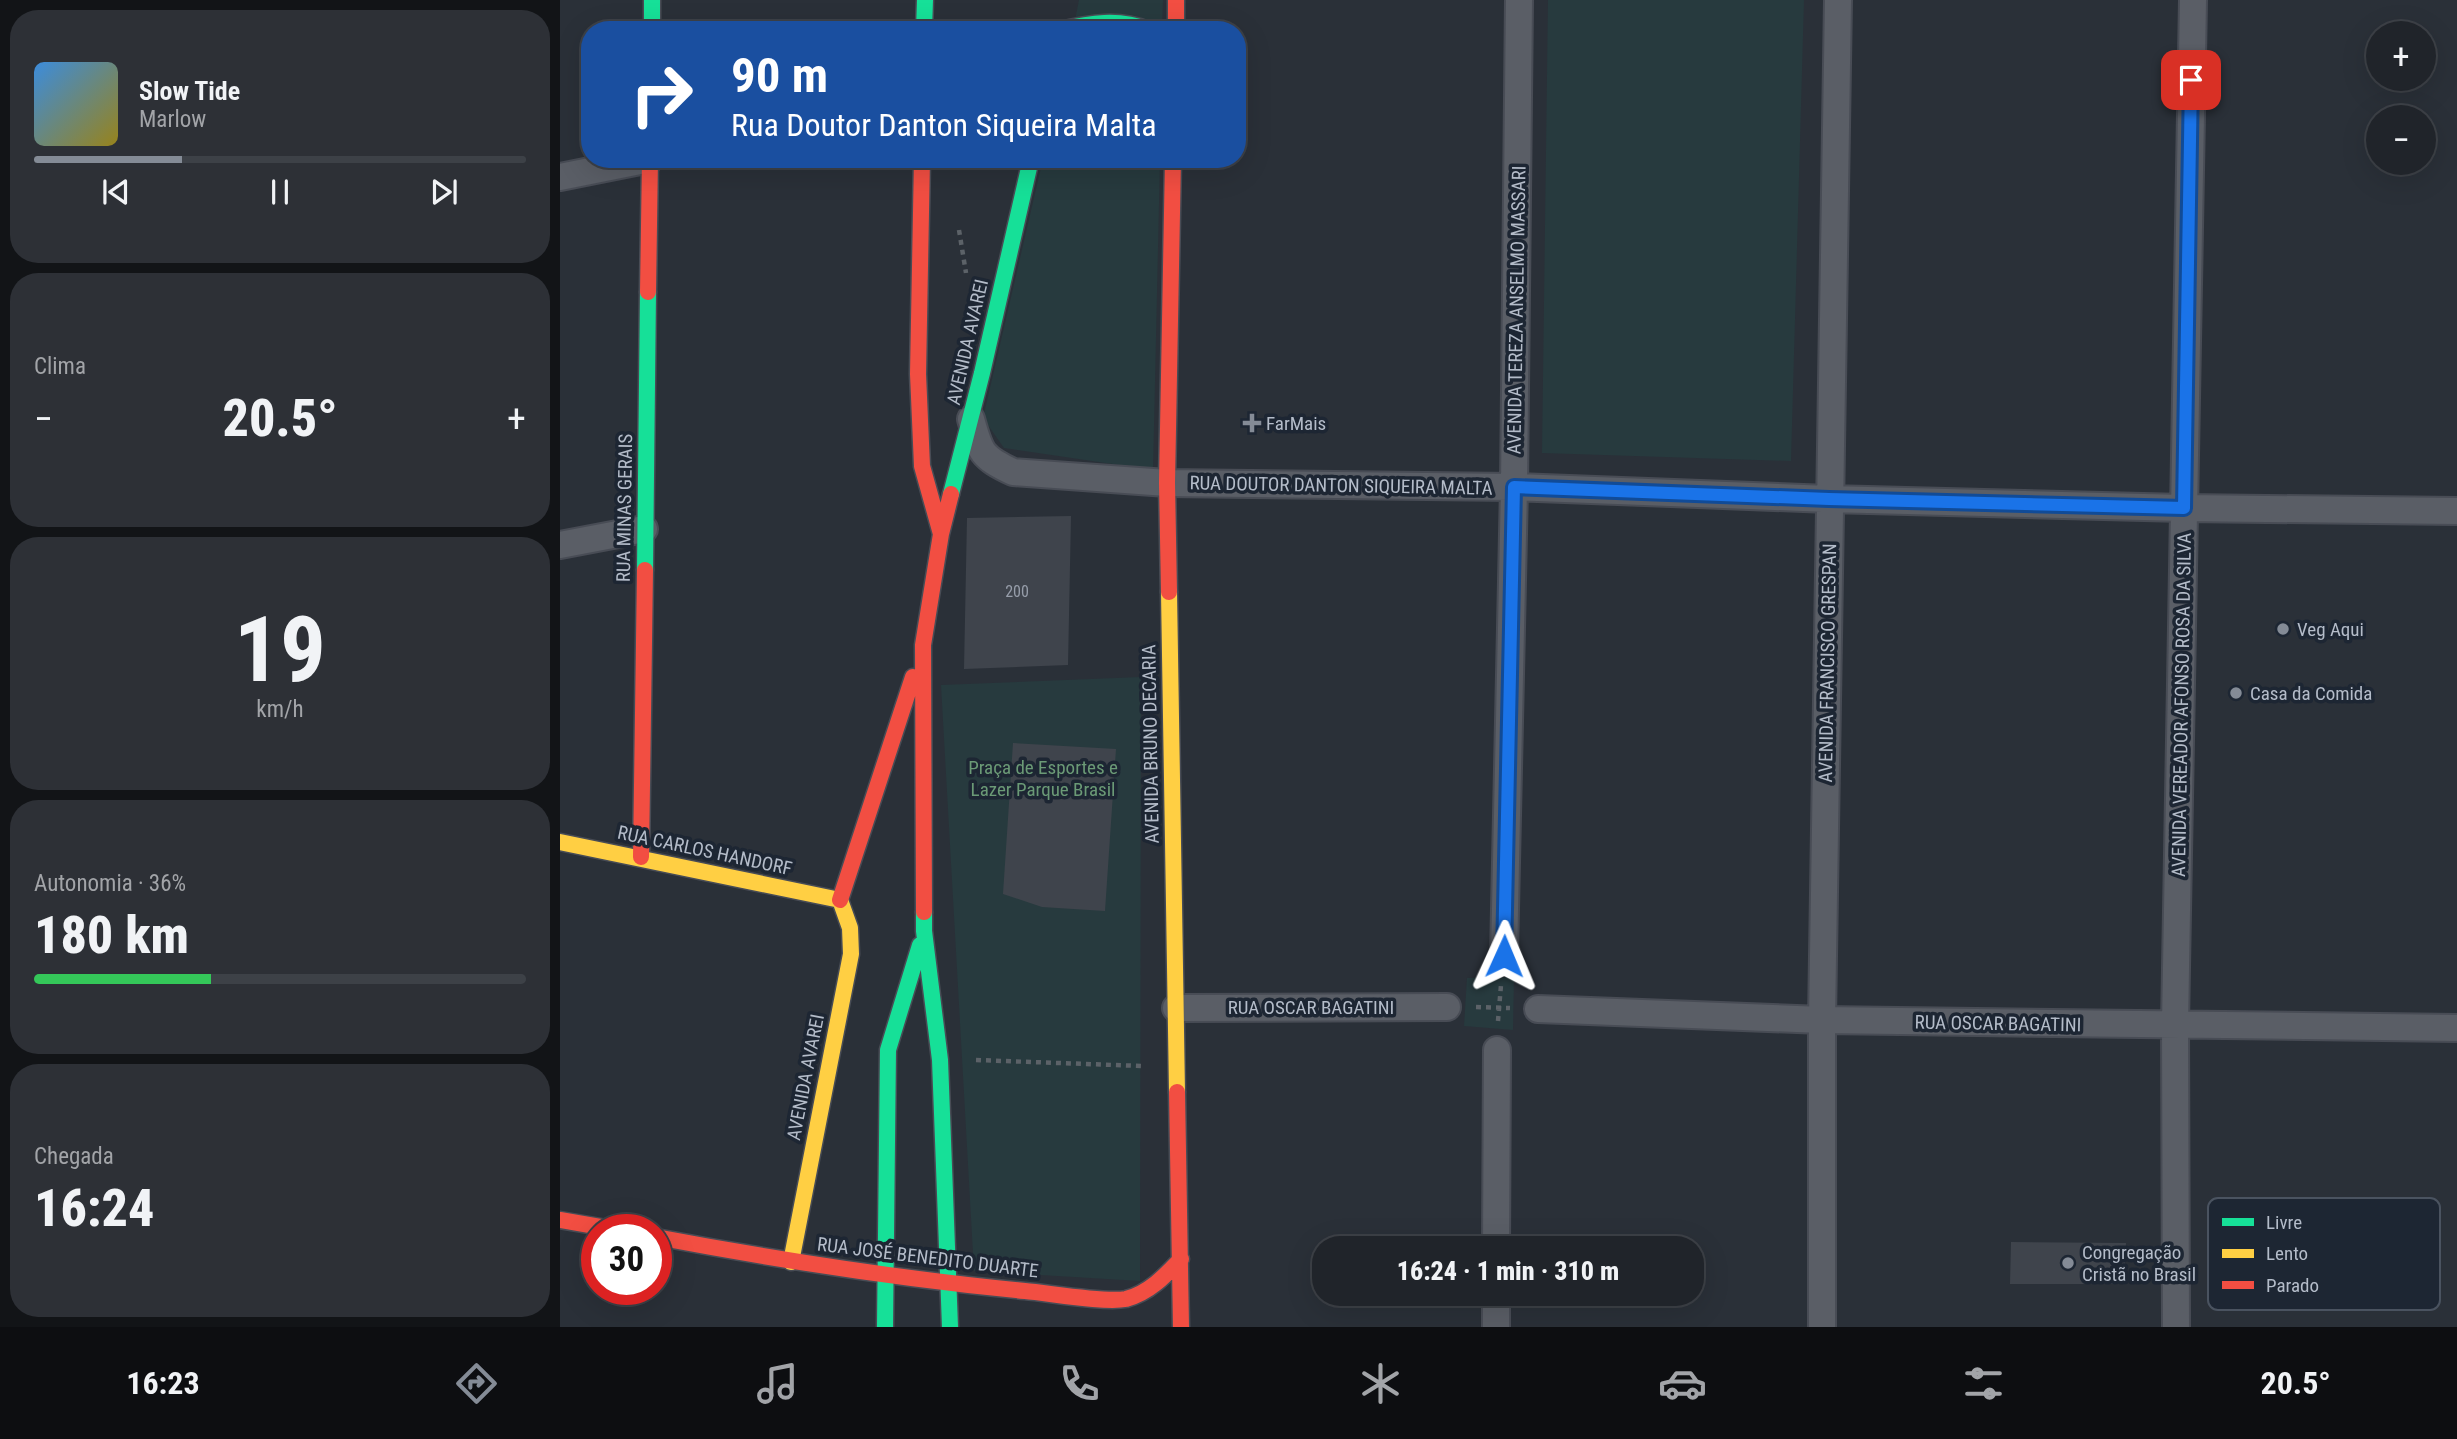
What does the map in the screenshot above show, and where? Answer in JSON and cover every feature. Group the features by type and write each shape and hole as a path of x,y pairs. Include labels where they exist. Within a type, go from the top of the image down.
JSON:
{"main road":[{"path":"652,0 652,21"},
{"path":"924,21 925,0"},
{"path":"1176,0 1176,21"},
{"path":"1062,21 1065,10"},
{"name":"RUA MINAS GERAIS","path":"641,857 650,168"},
{"path":"922,168 918,374 922,466 942,534"},
{"name":"AVENIDA AVAREI","path":"923,645 942,534 1029,168"},
{"name":"AVENIDA BRUNO DECARIA","path":"1173,168 1167,483 1181,1327"},
{"path":"840,900 923,645"},
{"path":"923,645 924,931 940,1060 950,1327"},
{"name":"RUA CARLOS HANDORF","path":"560,842 840,900"},
{"name":"AVENIDA AVAREI","path":"791,1262 851,954 850,928 840,900"},
{"path":"885,1327 888,1050 924,931"},
{"path":"560,1220 581,1224"},
{"name":"RUA JOSÉ BENEDITO DUARTE","path":"672,1240 791,1262 1117,1300 1144,1293 1181,1259"}],"street":[{"name":"AVENIDA TEREZA ANSELMO MASSARI","path":"1504,956 1514,487 1519,0"},
{"name":"AVENIDA FRANCISCO GRESPAN","path":"1822,1327 1822,1020 1838,0"},
{"name":"AVENIDA VEREADOR AFONSO ROSA DA SILVA","path":"2176,1327 2175,1025 2193,0"},
{"path":"560,177 605,168"},
{"name":"RUA DOUTOR DANTON SIQUEIRA MALTA","path":"971,418 978,446 990,461 1013,471 1167,483 1514,487 1829,499 2184,508 2457,510"},
{"path":"560,545 644,528"},
{"name":"RUA OSCAR BAGATINI","path":"1176,1008 1447,1007"},
{"name":"RUA OSCAR BAGATINI","path":"1538,1009 1822,1020 2457,1028"},
{"path":"1496,1236 1497,1050"},
{"path":"1496,1306 1496,1327"}],"path":[{"path":"959,226 967,279"},
{"path":"1497,1050 1504,956"},
{"path":"1447,1007 1538,1009"},
{"path":"940,1060 1149,1066"}],"green space":[{"path":"1079,0 1163,0 1162,21 1075,21"},
{"path":"1548,0 1804,0 1791,461 1542,453"},
{"path":"1041,168 1160,168 1153,470 1004,448 983,418"},
{"name":"Praça de Esportes e Lazer Parque Brasil","path":"1141,677 1140,1281 974,1271 941,685"},
{"path":"1514,977 1513,1030 1464,1026 1467,978"}],"building":[{"path":"1071,516 1068,665 964,669 967,518"},
{"path":"1013,743 1116,749 1105,911 1042,907 1003,894"},
{"name":"Congregação Cristã no Brasil","path":"2011,1242 2126,1243 2124,1284 2010,1284"}],"traffic: fast":[{"path":"652,0 652,21"},
{"path":"924,21 925,0"},
{"path":"951,494 1029,168"},
{"path":"645,570 648,292"},
{"path":"924,912 940,1060 950,1327"},
{"path":"885,1327 888,1050 920,945"}],"traffic: slow":[{"path":"1169,592 1177,1092"},
{"path":"560,842 840,900 850,928 851,954 791,1262"}],"traffic: jam":[{"path":"1176,0 1176,21"},
{"path":"648,292 650,168"},
{"path":"922,168 918,374 922,466 941,534"},
{"path":"1169,592 1167,483 1173,168"},
{"path":"924,912 923,645 941,534 951,494"},
{"path":"641,857 645,570"},
{"path":"840,900 913,677"},
{"path":"1177,1092 1181,1327"},
{"path":"560,1220 581,1224"},
{"path":"672,1240 886,1275 1104,1300 1126,1299 1142,1293 1163,1278 1181,1259"}],"place":[{"name":"FarMais","path":"1252,423"},
{"name":"Veg Aqui","path":"2283,629"},
{"name":"Casa da Comida","path":"2236,693"},
{"name":"Congregação Cristã no Brasil","path":"2068,1263"}],"route":[{"path":"1504,956 1514,487 1829,499 2184,508 2191,80"}]}
